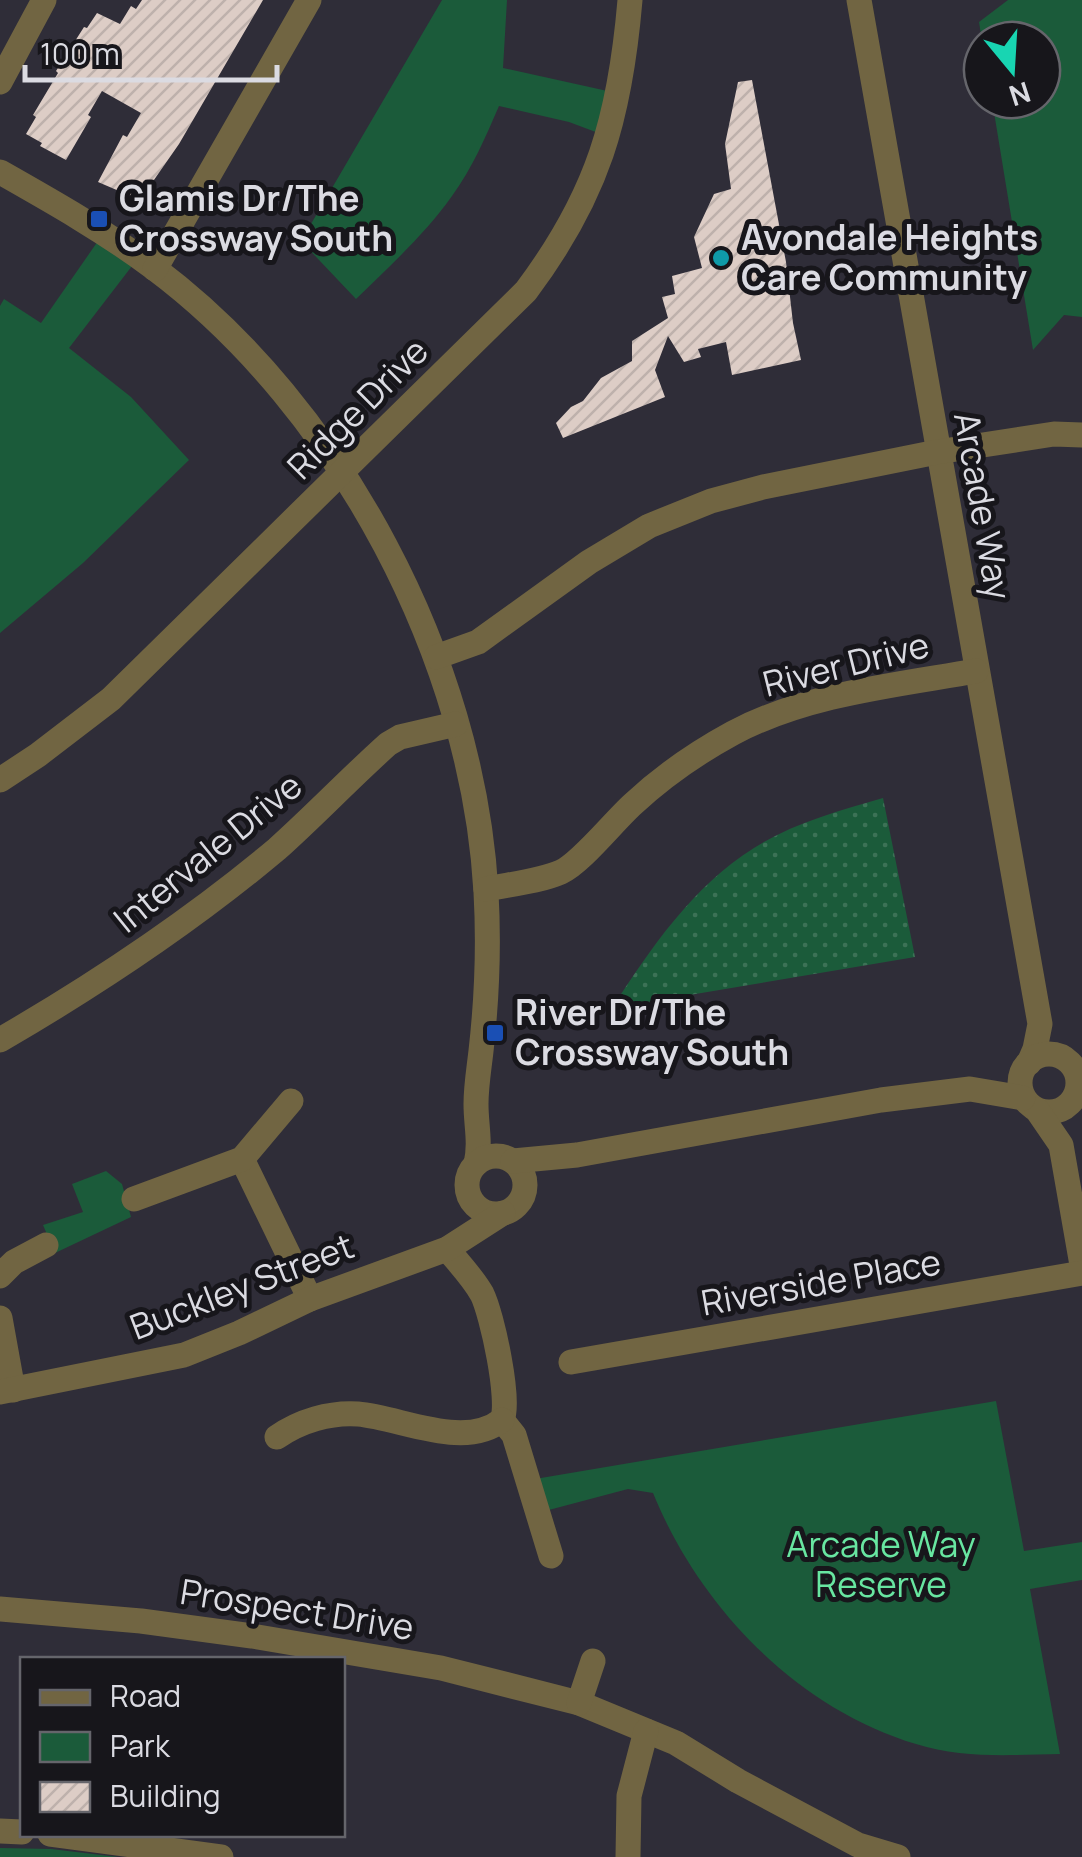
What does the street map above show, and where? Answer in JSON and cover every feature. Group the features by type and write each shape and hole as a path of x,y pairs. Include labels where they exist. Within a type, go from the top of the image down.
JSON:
{"street":[{"path":"0,82 42,0"},
{"path":"155,269 309,0"},
{"name":"Ridge Drive","path":"0,780 111,698 526,291 586,194 617,106 630,0"},
{"name":"Arcade Way","path":"859,0 1040,1024 1035,1049 1026,1066"},
{"path":"0,172 65,209 155,269 214,320 265,372 344,473 436,657 473,799 486,888 487,973 477,1117 480,1138 476,1164 467,1180 470,1198 464,1223 447,1249 480,1290 489,1309 507,1403 502,1420 481,1430 447,1431 356,1414 340,1415 298,1424 277,1436"},
{"path":"436,657 478,642 589,562 649,526 711,502 763,487 937,452 1054,434 1082,435"},
{"name":"River Drive","path":"486,888 548,876 568,868 635,801 732,733 771,716 844,696 976,671"},
{"name":"Intervale Drive","path":"0,1040 152,946 215,899 301,827 388,744 400,737 456,724"},
{"name":"Arcade Way","path":"1040,1024 1069,1059"},
{"path":"476,1164 488,1157 577,1155 881,1100 970,1089 1043,1055 1069,1059 1077,1073 1077,1092 1061,1145 1082,1266"},
{"path":"1026,1066 1020,1080 1030,1104 1061,1145"},
{"path":"970,1089 1055,1112 1077,1092"},
{"path":"134,1199 242,1159 291,1101"},
{"path":"477,1117 523,1176 524,1193"},
{"path":"470,1198 484,1211 503,1213 512,1209 536,1176 577,1155"},
{"path":"242,1159 310,1299"},
{"name":"Buckley Street","path":"6,1391 184,1355 310,1299 447,1249 503,1213"},
{"path":"0,1276 14,1262 46,1245"},
{"name":"Riverside Place","path":"571,1362 1082,1273"},
{"path":"0,1318 6,1391"},
{"path":"502,1420 514,1435 551,1556"},
{"name":"Prospect Drive","path":"0,1610 141,1620 252,1636 441,1668 578,1703 676,1744 846,1839 898,1857"},
{"path":"578,1703 593,1661"},
{"path":"628,1857 629,1796 646,1731"},
{"path":"72,1837 221,1857"}],"green space":[{"path":"442,0 507,0 503,68 612,92 601,134 569,122 499,106 452,196 418,237 356,299 301,241"},
{"path":"1008,0 1082,0 1082,317 1064,315 1033,350 995,120 1062,120 1062,20 982,20"},
{"path":"98,241 132,266 69,348 131,397 189,460 83,563 0,633 0,306 4,299 41,323"},
{"path":"883,798 915,957 612,1008 674,920 732,864 784,831"},
{"path":"106,1171 122,1184 131,1217 55,1253 43,1225 83,1212 72,1184"},
{"name":"Arcade Way Reserve","path":"996,1401 1024,1551 1082,1542 1082,1580 1030,1589 1060,1754 951,1752 872,1728 792,1679 725,1613 673,1535 653,1493 628,1489 545,1511 535,1479"},
{"path":"0,1848 51,1849 118,1857 0,1857"}],"building":[{"path":"142,0 263,0 179,144 140,200 98,182 123,135 127,137 141,113 102,91 66,160 26,134 56,71 84,27 97,13 120,24 131,6 136,9"},
{"name":"Avondale Heights Care Community","path":"752,80 801,360 732,375 726,342 698,349 701,357 684,362 668,336 655,370 665,397 563,438 556,423 583,401 601,378 632,361 632,341 668,318 662,297 675,294 672,276 702,268 694,237 714,194 731,189 725,144 738,82"}],"place":[{"name":"Glamis Dr/The Crossway South","path":"99,219"},
{"name":"Avondale Heights Care Community","path":"721,258"},
{"name":"River Dr/The Crossway South","path":"495,1033"}]}
